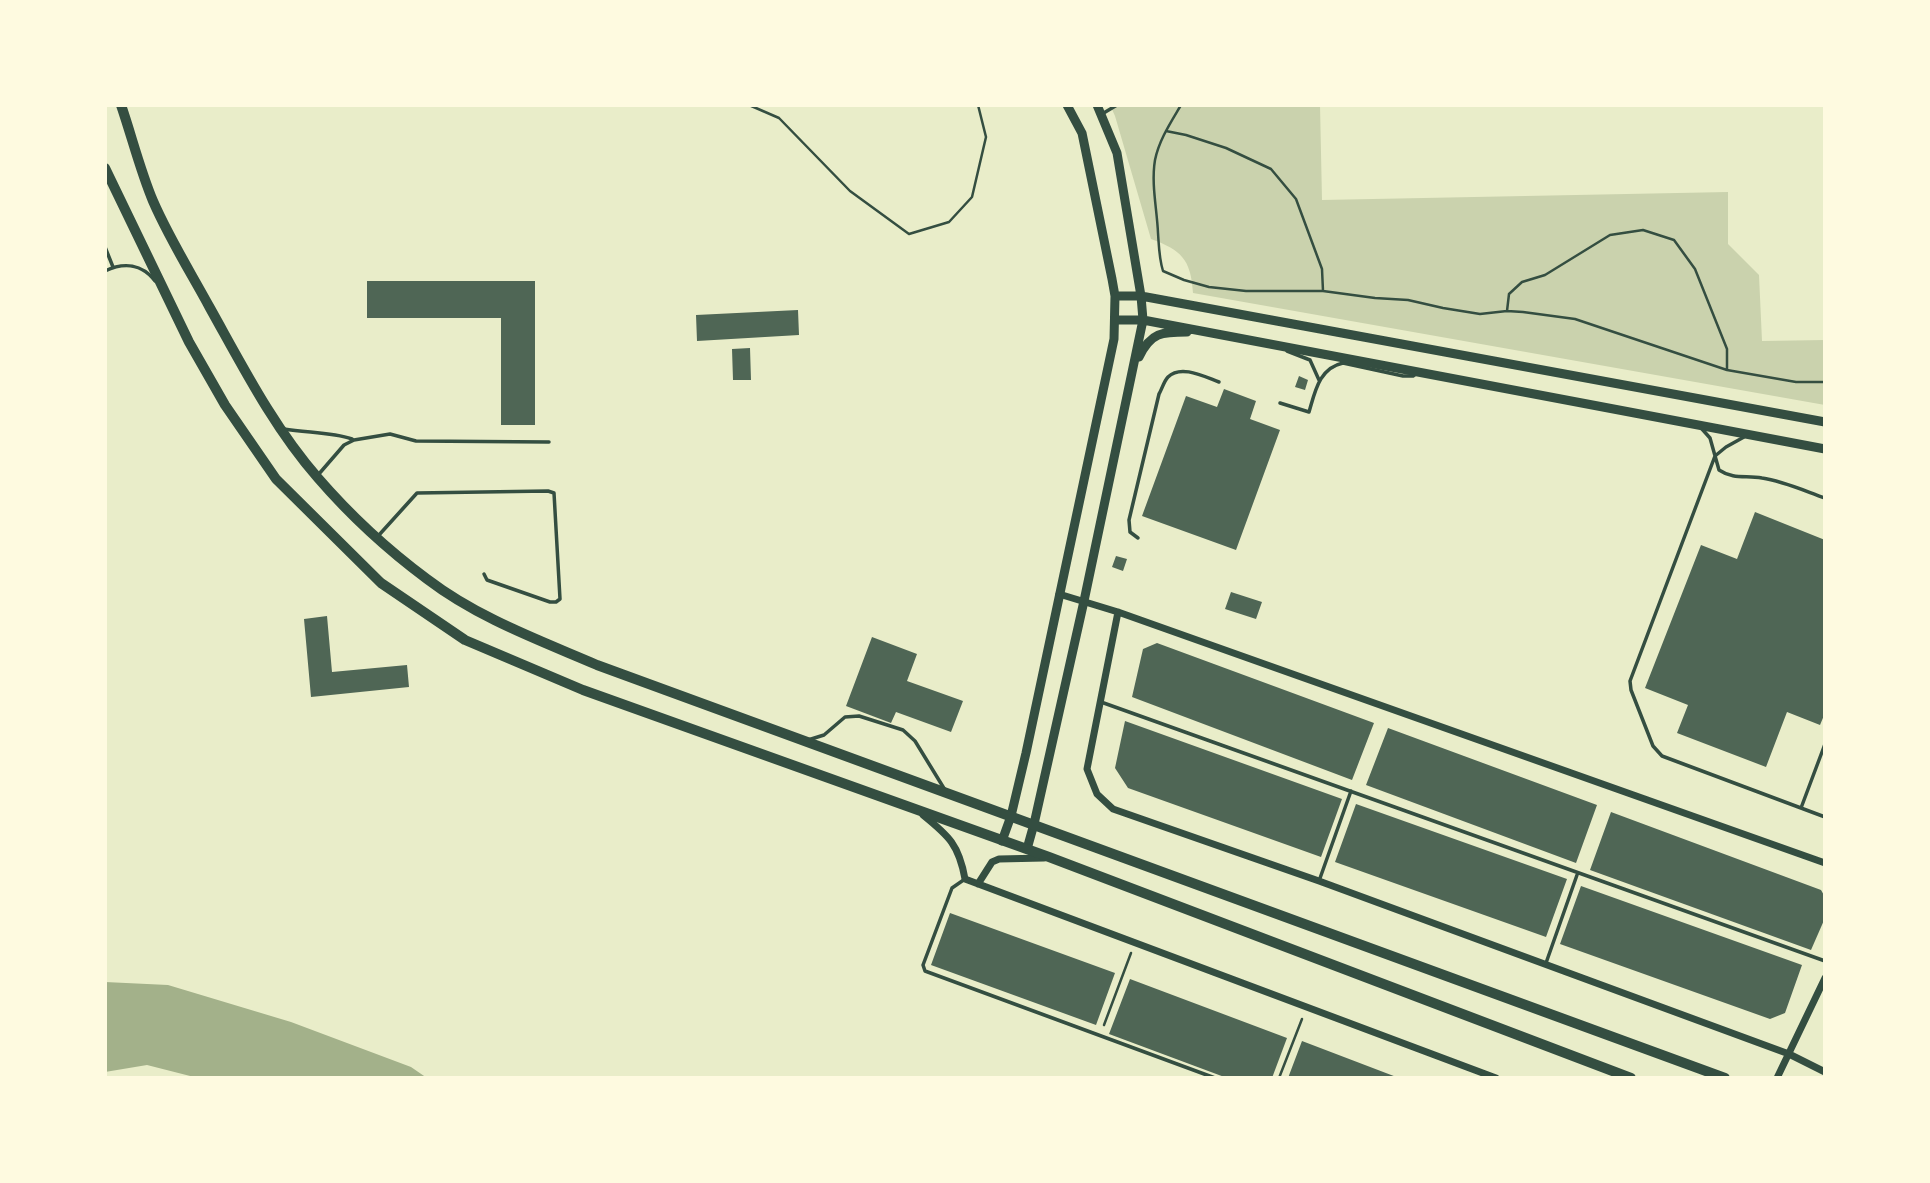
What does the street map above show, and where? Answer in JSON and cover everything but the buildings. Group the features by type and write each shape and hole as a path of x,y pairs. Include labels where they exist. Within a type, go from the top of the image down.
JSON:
{"main road":[{"path":"121,105 153,201 251,382 281,428 317,477 377,537 428,580 488,618 597,665 1725,1078"},
{"path":"105,168 188,342 225,405 276,479 381,583 465,640 571,685 1049,857 1631,1078"}],"street":[{"path":"1002,841 1011,816 1114,339 1115,296 1082,133 1067,105"},
{"path":"1027,849 1084,601 1143,320 1116,153 1100,109"},
{"path":"1115,296 1141,296 1825,422"},
{"path":"1115,320 1143,320 1825,449"},
{"path":"1132,371 1143,347 1154,336 1165,332 1206,332"},
{"path":"1059,594 1118,612 1825,863"},
{"path":"1118,612 1087,769 1097,794 1113,809 1319,881 1789,1054 1825,1072"},
{"path":"917,810 946,833 962,861 965,879 1496,1078"},
{"path":"978,884 992,862 999,859 1049,857"},
{"path":"1777,1078 1825,978"}],"lane":[{"path":"1100,109 1117,105"},
{"path":"105,247 113,267"},
{"path":"105,271 130,265 149,274 169,300"},
{"path":"1253,341 1310,360 1319,380"},
{"path":"1280,403 1309,412 1319,380 1334,365 1343,363 1403,376 1413,376 1418,372"},
{"path":"1138,538 1130,532 1129,520 1159,394 1168,377 1179,372 1190,372 1219,382"},
{"path":"1698,425 1710,438 1719,470 1728,476 1760,477 1825,498"},
{"path":"281,428 338,435 354,440"},
{"path":"317,477 344,445 354,440 390,434 416,441 549,442"},
{"path":"1749,435 1715,456 1630,681 1631,690 1653,746 1662,756 1825,817"},
{"path":"377,537 417,493 554,493 560,599 550,602 487,580 484,575"},
{"path":"1101,702 1825,961"},
{"path":"806,740 824,735 845,717 859,716 903,730 915,741 946,792"},
{"path":"1801,808 1825,744"},
{"path":"1319,881 1351,791"},
{"path":"1545,965 1578,874"},
{"path":"965,879 952,888 923,968 925,971 1214,1078"}],"path":[{"path":"749,105 779,118 850,191 909,234 949,222 972,197 986,137 978,105"},
{"path":"1181,105 1166,131 1155,159 1154,200 1158,254 1163,271 1209,287 1246,291 1323,290 1408,300 1480,314 1507,311 1575,319 1727,370 1796,382 1825,382"},
{"path":"1166,131 1226,148 1271,169 1296,199 1322,269 1323,290"},
{"path":"1507,311 1509,294 1522,282 1545,275 1610,235 1643,230 1674,240 1695,270 1727,349 1727,370"},
{"path":"1101,1035 1135,943"},
{"path":"1279,1078 1306,1007"}],"shaded area":[{"path":"1110,105 1320,105 1322,200 1728,192 1728,244 1759,275 1762,341 1825,340 1825,405 1193,293 1190,272 1182,257 1170,247 1151,239"},
{"path":"105,982 168,985 291,1022 411,1067 427,1078 198,1078 147,1065 105,1072"}]}
